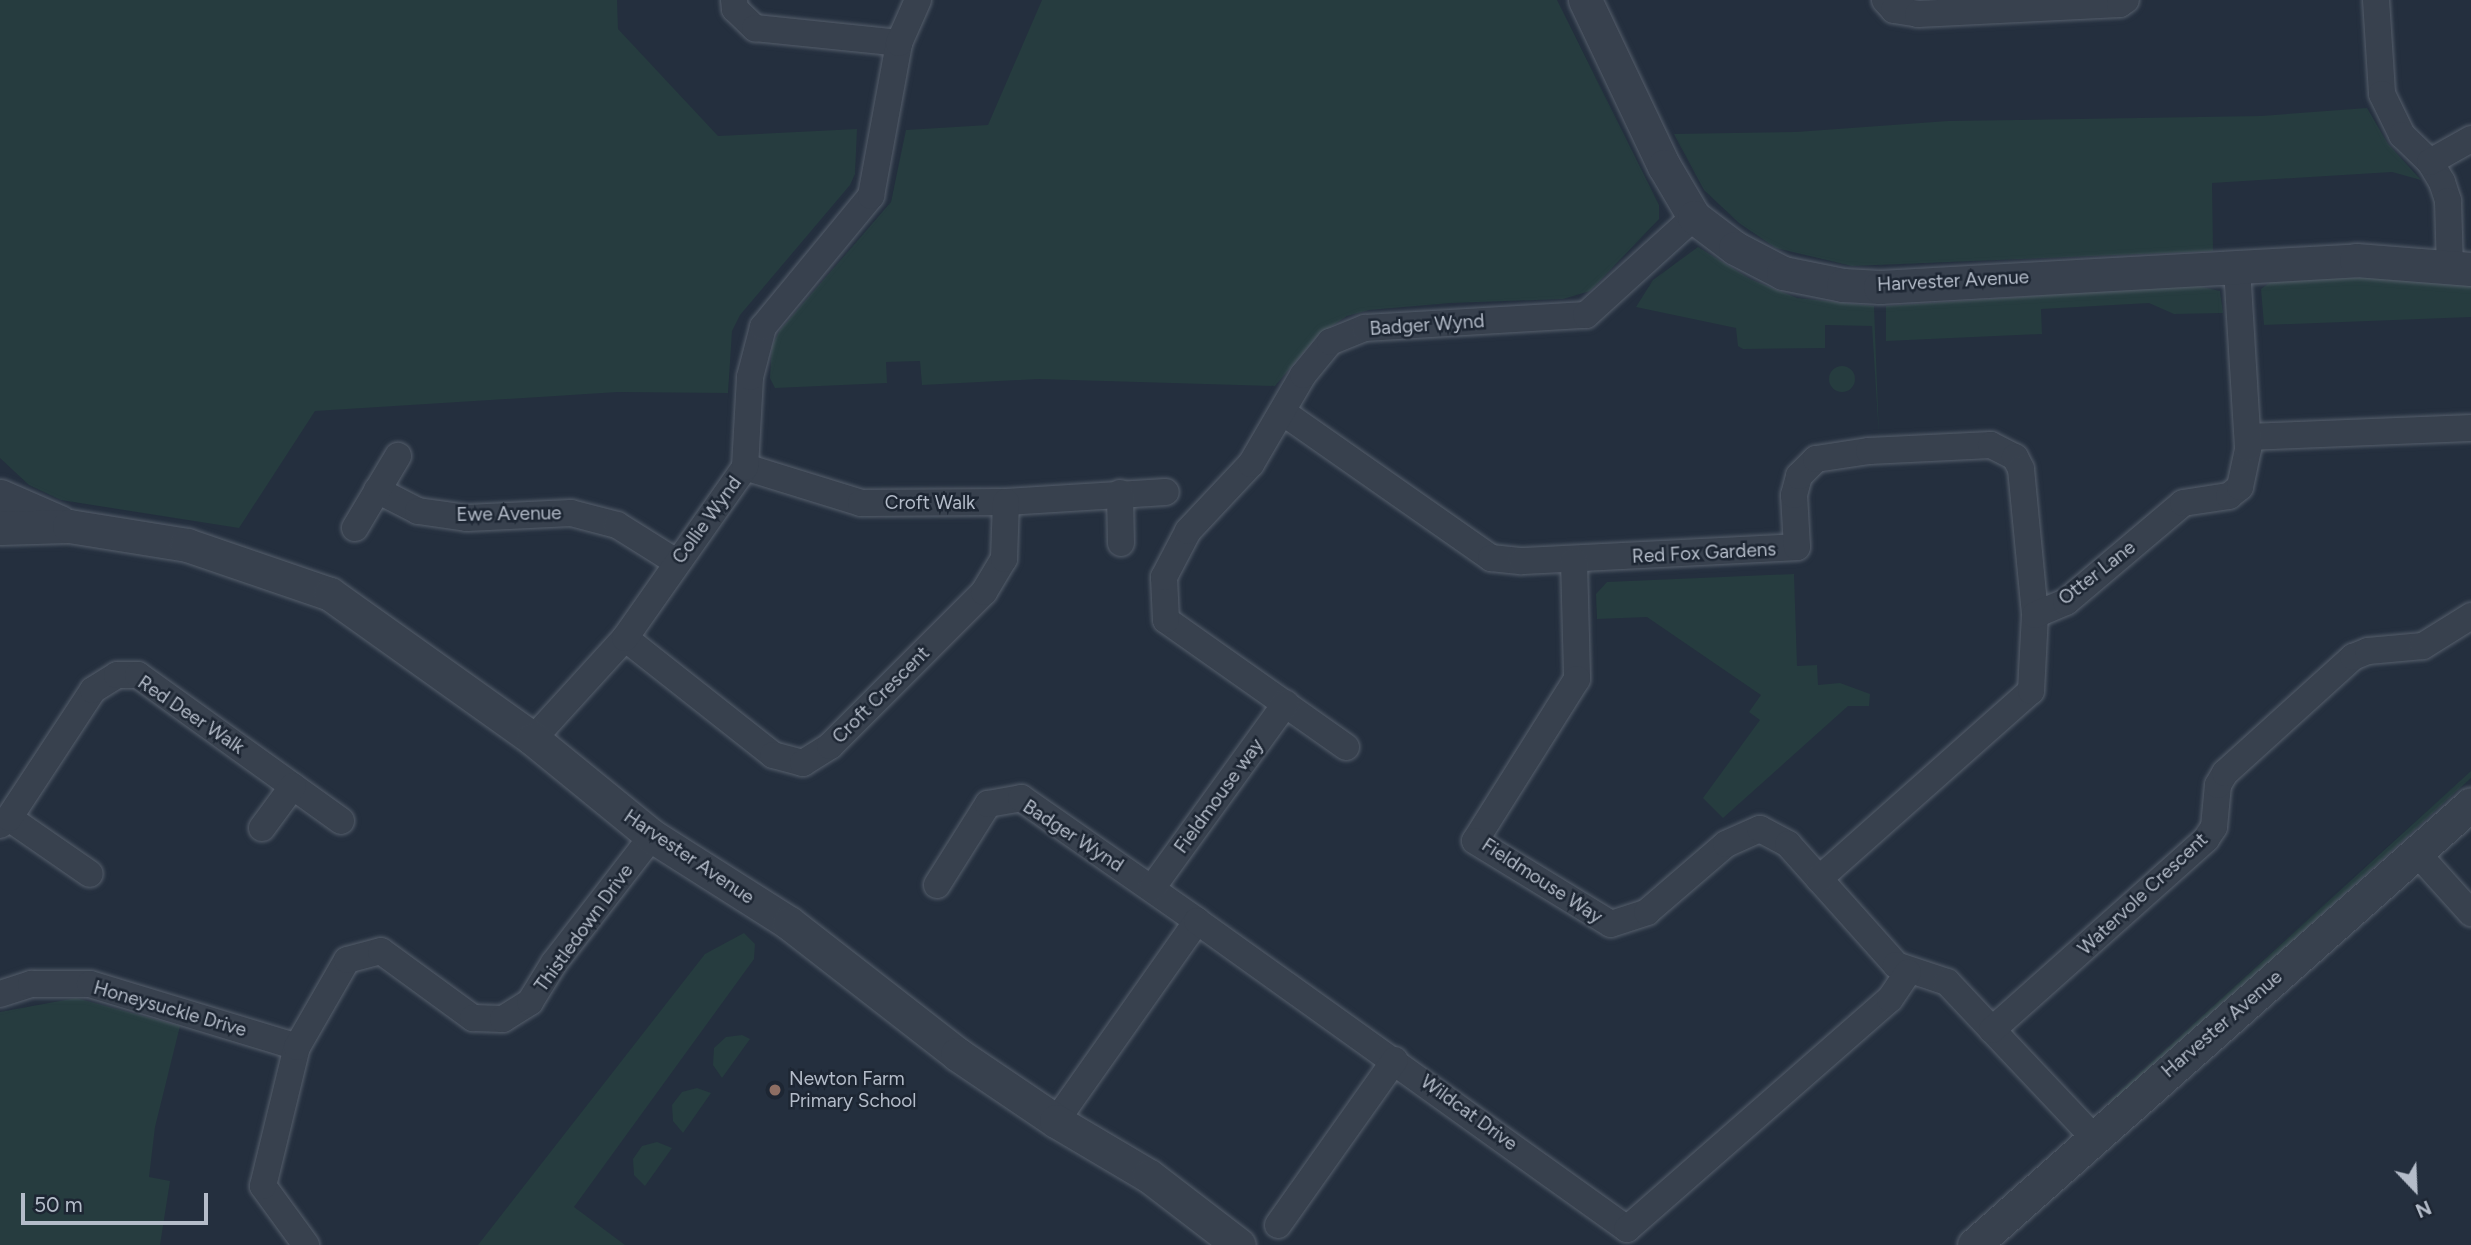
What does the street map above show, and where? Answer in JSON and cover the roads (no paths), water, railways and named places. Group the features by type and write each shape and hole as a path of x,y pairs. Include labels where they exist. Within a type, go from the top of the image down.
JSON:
{"street":[{"path":"734,0 734,9 755,28 899,43"},
{"name":"Collie Wynd","path":"533,739 625,638 745,467 750,377 763,327 871,196 899,43 918,0"},
{"name":"Harvester Avenue","path":"1585,0 1664,166 1694,217 1735,248 1783,273 1843,285 2356,260 2460,268"},
{"path":"1885,0 1894,10 1918,14 2120,4 2126,0"},
{"path":"2376,0 2379,76 2388,112 2402,135 2430,162 2448,201 2460,268"},
{"path":"2430,162 2471,139"},
{"name":"Badger Wynd","path":"1286,703 1166,620 1164,577 1188,531 1251,464 1284,413 1303,375 1330,342 1365,328 1587,315 1694,217"},
{"name":"Otter Lane","path":"2035,615 2066,602 2183,503 2234,492 2244,478 2248,437 2238,267"},
{"name":"Red Fox Gardens","path":"1284,413 1491,558 1574,561 1797,547 1794,495 1799,476 1816,459 1869,451 1991,444 2015,457 2021,468 2035,615"},
{"path":"2248,437 2471,428"},
{"path":"355,528 398,456"},
{"name":"Croft Walk","path":"745,467 862,503 1006,502 1166,492"},
{"name":"Ewe Avenue","path":"377,490 418,511 455,516 571,513 617,525 676,562"},
{"path":"1120,493 1121,543"},
{"name":"Harvester Avenue","path":"0,496 69,526"},
{"name":"Croft Crescent","path":"625,638 773,755 803,763 830,746 984,592 1004,559 1006,502"},
{"name":"Harvester Avenue","path":"0,528 69,526 187,545 330,594 533,739 652,836 789,923 957,1054 1056,1121 1149,1176 1239,1245"},
{"name":"Fieldmouse Way","path":"1574,561 1577,679 1475,841 1611,924 1647,912 1726,844 1760,829 1788,844 1887,956 1908,972"},
{"path":"1819,879 2031,691 2035,615"},
{"name":"Watervole Crescent","path":"1992,1030 2206,839 2214,827 2218,785 2225,773 2353,657 2368,651 2423,646 2471,616"},
{"name":"Red Deer Walk","path":"90,874 5,821 93,690 117,676 138,675 341,821"},
{"path":"1286,703 1346,747"},
{"name":"Fieldmouse way","path":"1152,888 1286,703"},
{"path":"262,828 293,786"},
{"name":"Badger Wynd","path":"937,885 988,804 1021,798 1197,921"},
{"name":"Harvester Avenue","path":"1974,1245 2471,804"},
{"name":"Thistledown Drive","path":"306,1245 263,1186 298,1046 347,960 381,951 473,1018 503,1019 530,1002 554,963 652,836"},
{"path":"2417,853 2471,913"},
{"path":"1056,1121 1197,921"},
{"name":"Wildcat Drive","path":"1197,921 1395,1060 1627,1229 1890,999 1908,972"},
{"path":"1908,972 1947,982 2094,1138"},
{"name":"Honeysuckle Drive","path":"0,994 31,984 90,984 298,1046"},
{"path":"1279,1225 1395,1060"}],"place":[{"name":"Newton Farm Primary School","path":"775,1090"}]}
